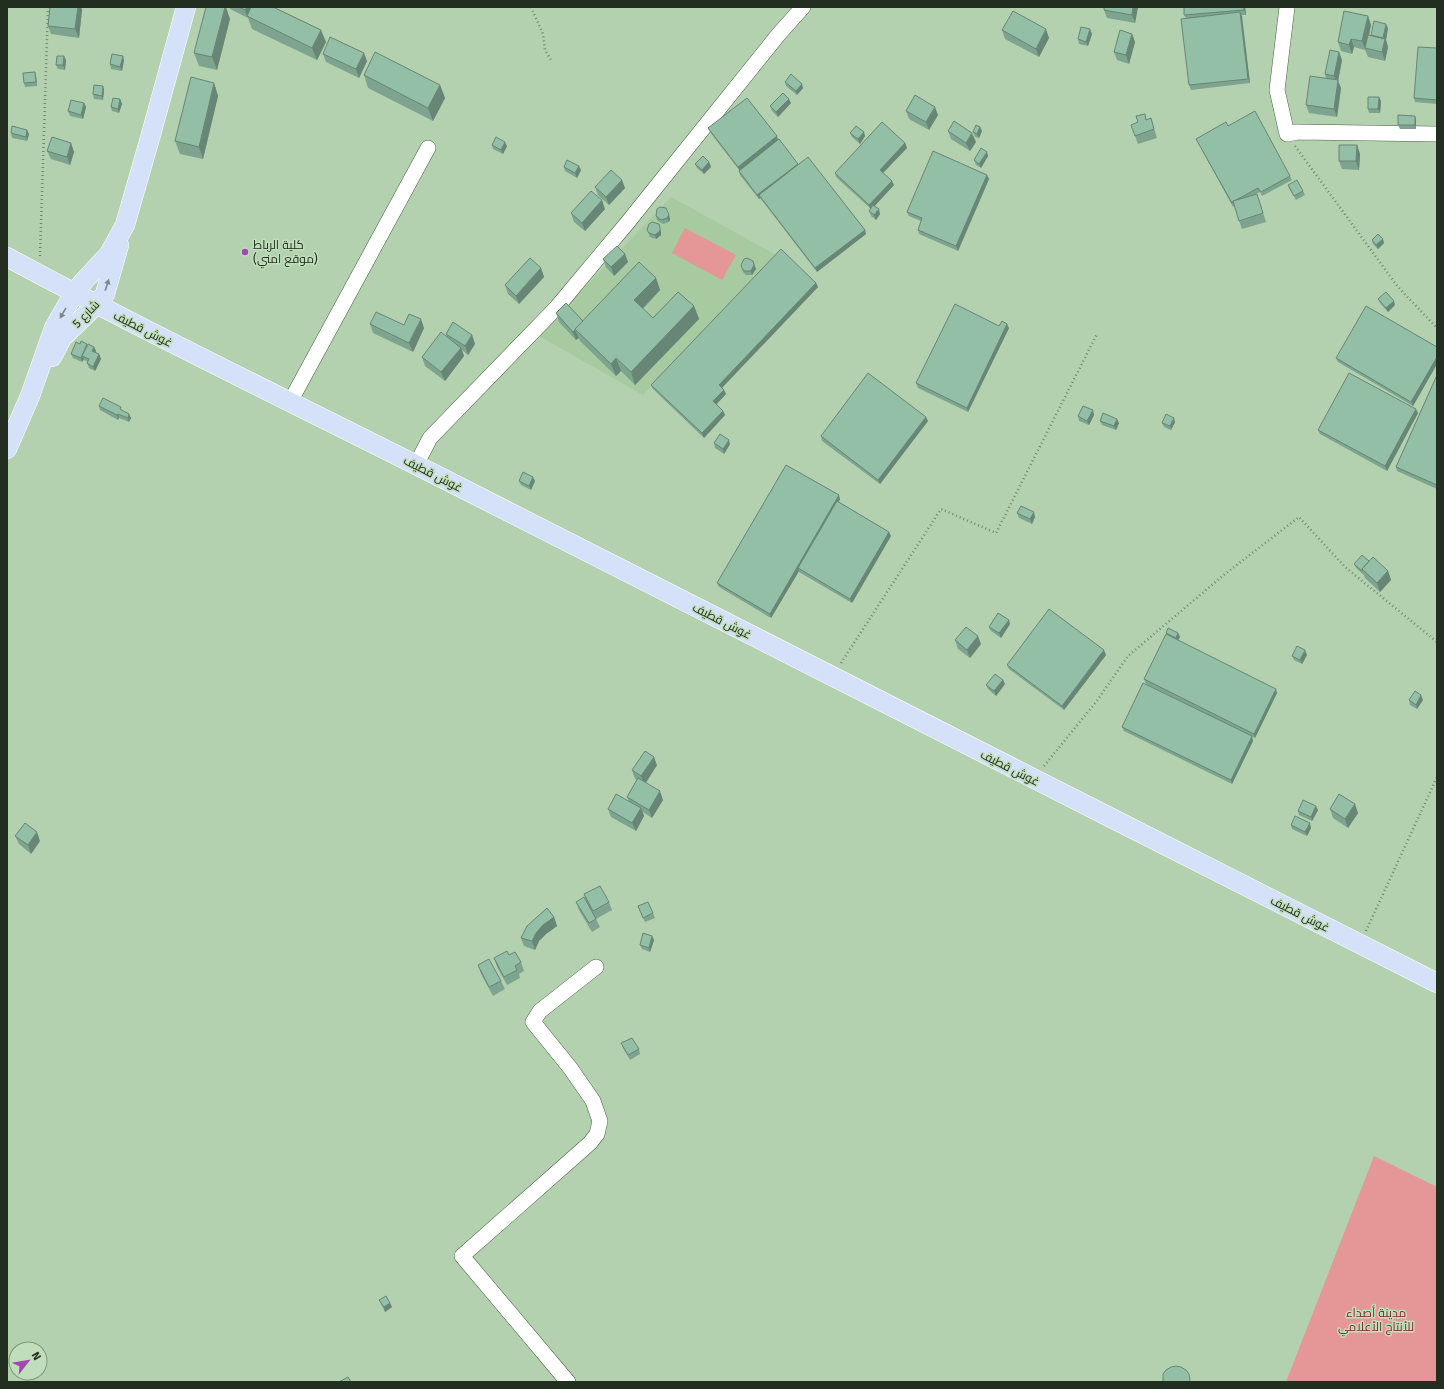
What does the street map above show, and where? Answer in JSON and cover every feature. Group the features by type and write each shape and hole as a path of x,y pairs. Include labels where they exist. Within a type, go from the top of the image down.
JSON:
{"main road":[{"path":"7,449 30,396 54,328 74,293 84,280 109,254 125,225 186,7"},
{"name":"شارع 5","path":"30,396 62,338 96,305 105,294 117,257 125,225"},
{"name":"غوش قطيف","path":"7,257 96,305 416,465 1437,983"}],"street":[{"path":"416,465 430,438 558,307 778,35 803,7"},
{"path":"1287,7 1277,90 1287,134 1298,132 1437,134"},
{"path":"290,402 428,148"},
{"path":"568,1382 462,1256 590,1143 597,1134 600,1121 593,1101 571,1069 533,1022 540,1011 596,967"}],"path":[{"path":"39,275 48,7"},
{"path":"531,7 543,34 545,50 551,60"},
{"path":"1287,134 1398,287 1437,328"},
{"path":"832,677 941,509 996,533 1097,334"},
{"path":"1033,779 1096,702 1128,656 1225,574 1299,517 1345,567 1437,642"},
{"path":"1360,944 1437,777"}],"shaded area":[{"path":"671,197 778,256 643,395 539,336"}],"green space":[{"path":"685,228 736,255 722,280 672,253"},
{"name":"مدينة أصداء للأنتاج الأعلامي","path":"1374,1156 1437,1187 1437,1382 1286,1382"}],"building":[{"path":"50,7 78,7 75,29 48,26"},
{"path":"206,7 225,7 212,57 194,53"},
{"path":"239,7 247,7 245,10"},
{"path":"251,7 273,7 321,30 312,48 247,16"},
{"path":"1104,7 1133,7 1132,15 1104,10"},
{"path":"1184,7 1244,7 1244,10 1184,15"},
{"path":"1013,11 1046,29 1036,49 1002,30"},
{"path":"1344,11 1368,16 1362,41 1351,39 1349,45 1338,42"},
{"path":"1240,12 1248,79 1189,85 1181,19"},
{"path":"1374,21 1386,24 1383,38 1371,35"},
{"path":"1081,27 1090,29 1086,42 1078,39"},
{"path":"1120,30 1132,34 1126,55 1114,52"},
{"path":"1368,35 1385,39 1382,52 1365,48"},
{"path":"330,37 364,53 356,69 323,54"},
{"path":"1418,47 1437,48 1437,100 1414,98"},
{"path":"1330,50 1339,52 1334,76 1325,74"},
{"path":"375,52 440,85 428,108 364,75"},
{"path":"112,54 123,56 120,67 110,64"},
{"path":"57,56 64,56 63,65 56,65"},
{"path":"35,72 36,82 24,83 23,73"},
{"path":"791,74 802,84 796,91 785,82"},
{"path":"1310,76 1338,80 1334,109 1306,105"},
{"path":"191,77 214,83 199,147 175,141"},
{"path":"94,85 103,86 102,96 93,94"},
{"path":"783,93 789,99 776,112 770,106"},
{"path":"915,95 935,107 926,122 906,111"},
{"path":"1368,97 1379,97 1378,109 1368,109"},
{"path":"113,98 120,99 118,109 111,107"},
{"path":"747,98 777,136 738,167 708,128"},
{"path":"71,100 84,103 81,115 68,111"},
{"path":"1255,111 1290,176 1261,192 1258,188 1233,201 1232,203 1196,139 1226,122 1228,126"},
{"path":"1145,114 1146,120 1151,118 1154,129 1135,136 1131,125 1138,122 1136,116"},
{"path":"1398,115 1415,116 1415,125 1398,125"},
{"path":"954,121 972,133 966,143 948,131"},
{"path":"882,122 905,143 880,170 892,181 869,205 835,173"},
{"path":"976,125 980,127 977,134 973,132"},
{"path":"12,126 27,130 26,137 11,133"},
{"path":"856,126 864,132 858,139 850,133"},
{"path":"52,137 71,143 67,157 47,151"},
{"path":"496,137 505,142 501,150 492,145"},
{"path":"779,139 798,164 757,195 739,171"},
{"path":"1339,145 1357,145 1356,161 1339,161"},
{"path":"981,148 987,152 979,164 974,160"},
{"path":"933,151 987,175 956,246 918,230 922,218 907,212"},
{"path":"703,156 709,162 702,170 695,164"},
{"path":"808,157 865,230 815,268 759,195"},
{"path":"567,160 579,166 575,173 564,167"},
{"path":"611,170 622,180 606,197 595,187"},
{"path":"1297,180 1303,191 1294,196 1288,185"},
{"path":"591,191 602,200 582,223 571,213"},
{"path":"1257,194 1263,213 1239,221 1233,201"},
{"path":"873,205 879,209 874,215 869,211"},
{"path":"660,207 666,208 669,215 667,218 661,220 656,216 657,209"},
{"path":"652,222 659,224 660,228 660,231 655,235 649,233 647,230 649,224"},
{"path":"1378,234 1383,239 1376,245 1372,240"},
{"path":"617,246 625,254 611,267 603,259"},
{"path":"781,249 816,283 719,385 724,390 713,401 723,411 702,433 651,385"},
{"path":"530,258 541,268 516,296 505,285"},
{"path":"747,258 753,261 754,265 751,271 744,271 741,265 744,259"},
{"path":"639,262 656,278 634,300 653,318 678,292 694,306 631,372 616,358 611,364 575,329"},
{"path":"1386,292 1394,301 1386,308 1378,299"},
{"path":"566,303 583,321 573,332 556,313"},
{"path":"955,304 999,326 1002,321 1007,324 967,408 916,383"},
{"path":"1366,306 1437,347 1437,357 1411,402 1336,358"},
{"path":"376,312 404,325 409,314 421,319 409,343 370,324"},
{"path":"453,322 472,335 465,346 446,334"},
{"path":"441,332 461,348 441,372 422,357"},
{"path":"81,341 87,344 81,358 71,354 76,342 80,344"},
{"path":"88,344 94,347 92,351 99,354 93,367 87,363 89,359 82,356"},
{"path":"868,373 926,417 878,480 821,436"},
{"path":"1349,373 1416,409 1385,466 1318,430"},
{"path":"1437,375 1437,485 1396,467"},
{"path":"103,398 121,407 120,409 129,414 128,418 118,414 117,415 99,406"},
{"path":"1083,406 1093,410 1087,421 1078,416"},
{"path":"1103,413 1117,419 1114,426 1100,421"},
{"path":"1166,414 1174,418 1170,426 1162,423"},
{"path":"720,434 729,440 723,449 714,443"},
{"path":"786,465 839,495 770,614 717,583"},
{"path":"523,472 533,477 529,486 519,481"},
{"path":"837,501 889,532 850,599 798,568"},
{"path":"1021,506 1034,512 1030,519 1017,513"},
{"path":"1362,555 1369,561 1362,571 1354,564"},
{"path":"1373,557 1388,571 1377,583 1362,569"},
{"path":"1049,609 1104,650 1062,706 1007,665"},
{"path":"998,613 1009,620 999,633 989,627"},
{"path":"966,627 978,636 967,650 955,640"},
{"path":"1168,628 1178,633 1176,638 1166,633"},
{"path":"1166,634 1276,689 1254,734 1144,679"},
{"path":"1297,646 1305,650 1300,660 1292,656"},
{"path":"995,674 1003,680 994,691 986,685"},
{"path":"1143,683 1252,736 1231,780 1122,727"},
{"path":"1415,691 1421,695 1416,705 1409,700"},
{"path":"645,751 654,757 641,776 632,770"},
{"path":"638,778 660,791 649,810 627,797"},
{"path":"616,794 641,808 632,823 608,809"},
{"path":"1339,794 1355,804 1345,819 1330,809"},
{"path":"1303,800 1316,806 1311,817 1298,811"},
{"path":"1295,816 1310,823 1305,832 1291,825"},
{"path":"25,823 37,832 28,845 15,836"},
{"path":"600,886 609,902 593,911 584,894"},
{"path":"584,897 596,919 589,923 576,902"},
{"path":"648,902 653,913 643,918 638,906"},
{"path":"547,908 554,917 543,925 536,933 532,941 521,938 527,926"},
{"path":"643,933 652,936 649,948 640,945"},
{"path":"507,951 509,955 515,952 521,962 515,966 517,970 504,977 494,958"},
{"path":"489,959 501,981 489,987 478,965"},
{"path":"632,1038 639,1049 628,1055 621,1043"},
{"path":"386,1296 390,1303 384,1307 379,1300"},
{"path":"1176,1366 1186,1370 1189,1374 1189,1382 1163,1382 1163,1374 1166,1370"},
{"path":"348,1377 351,1382 339,1382"}],"place":[{"name":"كلية الرباط (موقع امني)","path":"245,252"}]}
